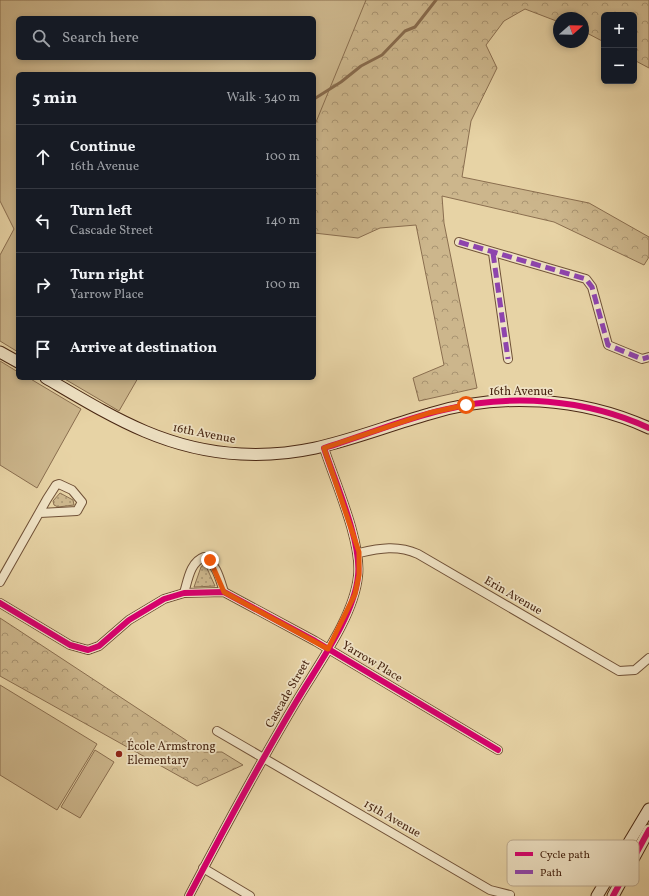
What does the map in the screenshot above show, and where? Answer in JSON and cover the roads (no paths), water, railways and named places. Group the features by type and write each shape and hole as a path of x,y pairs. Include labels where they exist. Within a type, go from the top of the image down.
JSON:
{"street":[{"path":"459,242 586,279 592,287 608,345 642,359 649,357"},
{"path":"493,253 508,360"},
{"path":"0,352 16,361"},
{"name":"16th Avenue","path":"49,380 120,421 152,435 182,445 240,454 280,454 324,448 444,410 499,401 543,401 574,405 603,411 649,428"},
{"name":"Cascade Street","path":"189,896 264,759 328,649 355,594 359,575 359,552 324,448"},
{"path":"0,582 56,485 59,484 72,490 82,502 77,511 40,513"},
{"name":"Erin Avenue","path":"359,552 390,547 400,548 418,554 619,671 635,670 649,658"},
{"path":"0,603 70,645 88,650 96,648 129,620 164,599 184,593 224,592 215,567 210,560 204,558 198,560 193,567 184,593"},
{"name":"Yarrow Place","path":"224,592 328,649 498,750"},
{"name":"15th Avenue","path":"217,731 490,890 510,895"},
{"path":"630,840 649,808"},
{"path":"639,848 649,830"},
{"path":"204,868 250,896"},
{"path":"597,896 603,886"},
{"path":"613,896 618,886"}],"waterway":[{"path":"316,98 341,82 361,66 382,55 405,31 415,27 436,0"}],"place":[{"name":"École Armstrong Elementary","path":"119,754"}]}
